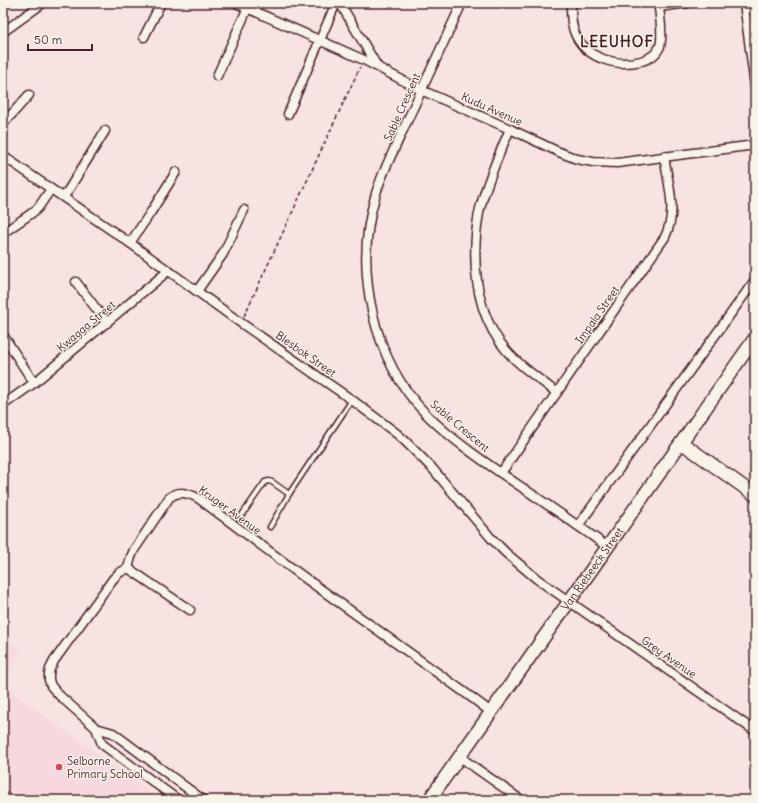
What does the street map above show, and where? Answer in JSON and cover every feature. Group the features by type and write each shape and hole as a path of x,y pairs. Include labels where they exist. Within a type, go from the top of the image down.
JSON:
{"street":[{"path":"3,32 43,3"},
{"path":"144,37 161,3"},
{"name":"Kudu Avenue","path":"236,3 249,6 364,60 421,90 568,156 593,162 617,163 755,145"},
{"path":"288,114 336,3"},
{"path":"340,3 377,67"},
{"name":"Sable Crescent","path":"462,3 380,182 372,207 368,237 367,263 370,302 378,334 398,377 415,401 431,419 453,438 501,473 608,547"},
{"path":"572,3 571,14 573,29 584,47 609,61 623,63 644,60 657,51 661,38 659,5 688,3"},
{"path":"744,3 755,87"},
{"path":"217,76 249,6"},
{"path":"3,124 29,94"},
{"path":"510,129 487,183 479,212 476,231 475,255 477,286 485,314 496,337 510,354 526,369 557,393"},
{"path":"64,197 105,131"},
{"name":"Blesbok Street","path":"3,156 130,243 241,323 352,400 404,440 432,468 491,538 506,553 537,579 570,601"},
{"name":"Impala Street","path":"501,473 660,244 668,230 672,208 664,156"},
{"path":"130,243 176,172"},
{"path":"3,233 35,211 51,189"},
{"path":"197,291 223,254 244,210"},
{"name":"Kwagga Street","path":"3,405 34,383 168,271"},
{"path":"578,526 755,280"},
{"path":"76,282 107,323"},
{"path":"3,334 34,383"},
{"name":"Van Riebeeck Street","path":"429,800 755,338"},
{"path":"682,443 755,495"},
{"name":"Kruger Avenue","path":"128,568 134,550 171,497 180,493 193,496 198,498 305,578 491,712"},
{"path":"190,610 128,568 119,573 113,579 54,661 49,671 49,678 56,691 96,728 113,733 203,800"},
{"name":"Grey Avenue","path":"570,601 755,731"},
{"path":"96,728 102,744 178,800"},
{"path":"460,757 521,800"}],"lane":[{"path":"270,527 289,494 352,400"},
{"path":"242,515 265,482 272,482 289,494"}],"path":[{"path":"241,323 364,60"}],"shaded area":[{"path":"3,637 21,653 3,679"},
{"name":"Selborne Primary School","path":"3,686 25,702 160,800 3,800"}],"place":[{"name":"Selborne Primary School","path":"59,767"}],"district":[{"name":"LEEUHOF","path":"617,41"}]}
